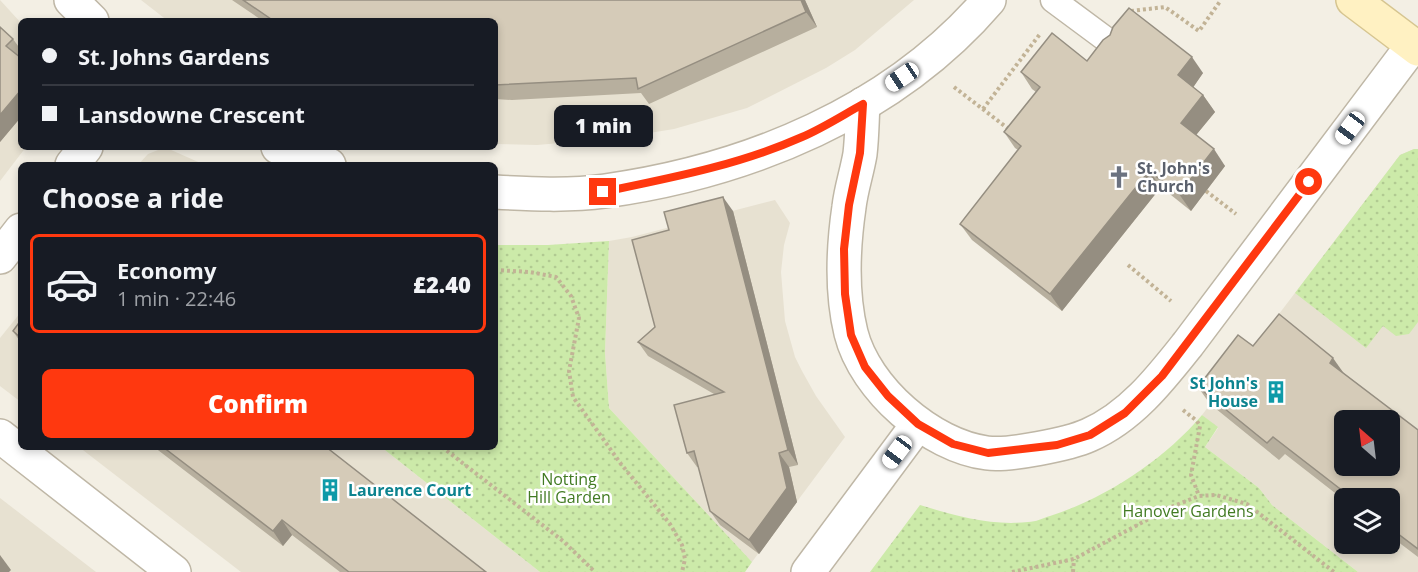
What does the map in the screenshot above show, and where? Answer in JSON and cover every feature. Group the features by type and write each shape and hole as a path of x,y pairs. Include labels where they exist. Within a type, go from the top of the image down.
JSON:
{"main road":[{"path":"1353,0 1416,47"}],"street":[{"path":"71,0 89,18"},
{"path":"498,192 537,194 603,192 744,159 803,137 863,104 922,64 970,22 989,0"},
{"path":"863,104 860,153 849,205 844,249 845,294 851,335 865,367 888,396 918,424 953,444 988,453 1045,447 1090,435 1125,413 1152,387 1201,326 1416,47"},
{"path":"74,162 84,150"},
{"path":"286,150 320,162"},
{"path":"0,257 18,234"},
{"path":"808,572 918,424"},
{"path":"0,436 174,572"}],"lane":[{"path":"1057,3 1111,43"}],"path":[{"path":"1126,12 1165,7 1199,31 1221,0"},
{"path":"983,109 1057,3"},
{"path":"922,64 1014,134"},
{"path":"1206,191 1227,207"},
{"path":"1128,266 1201,326"},
{"path":"498,270 530,272 556,277 571,296 579,318 569,371 573,396 621,464 670,524 682,545 685,559 682,572"},
{"path":"1152,387 1189,414 1200,426 1191,475 1199,496"},
{"path":"446,450 563,541 595,572"},
{"path":"1012,572 1074,559 1171,507 1199,496 1216,495 1247,504 1334,572"},
{"path":"1073,572 1074,559"}],"shaded area":[{"path":"0,0 18,20 18,150 24,150 0,181"},
{"path":"141,0 914,0 855,50 826,68 747,108 674,129 618,138 537,145 498,144 498,18 164,18"},
{"path":"1418,149 1418,572 1358,572 1335,554 1400,554 1400,488 1334,488 1334,553 1272,505 1259,488 1205,447 1218,428 1202,415 1400,155"},
{"path":"158,150 171,150 198,162 141,162 148,154"},
{"path":"775,200 790,223 784,245 781,272 785,321 795,357 816,396 845,437 752,562 609,408 605,353 609,241"},
{"path":"18,316 18,400 0,386 0,338"},
{"path":"83,450 385,450 540,572 241,572"},
{"path":"0,498 96,572 0,572"}],"green space":[{"path":"1418,149 1418,322 1409,334 1396,336 1383,326 1366,348 1295,293 1400,155"},
{"name":"Notting Hill Garden","path":"609,241 605,353 609,408 752,562 745,572 540,572 385,450 498,450 498,245 548,245"},
{"name":"Hanover Gardens","path":"1202,415 1218,427 1205,447 1259,488 1272,505 1358,572 870,572 920,505 960,516 1001,523 1037,521 1113,488 1152,462 1187,432"}],"building":[{"path":"243,0 801,0 806,12 638,89 636,78 498,85 498,18 270,18"},
{"name":"St. John's Church","path":"1129,8 1192,57 1178,75 1203,95 1181,123 1214,149 1179,194 1149,171 1050,294 960,224 1021,146 1004,132 1040,87 1021,72 1052,33 1087,61 1103,40 1110,35 1113,27"},
{"path":"0,27 13,39 6,46 18,56 18,94 0,115"},
{"path":"723,197 788,450 779,453 787,488 749,540 710,511 694,451 687,453 674,405 724,392 638,342 655,327 632,240 669,230 664,212"},
{"path":"1279,314 1333,358 1330,363 1392,410 1334,410 1334,476 1400,476 1400,416 1418,430 1418,549 1400,535 1400,488 1339,488 1273,437 1267,443 1198,387 1238,335 1253,346"},
{"path":"18,324 18,335 13,331"},
{"name":"Laurence Court","path":"167,450 330,450 486,572 349,572 282,520 273,531"}],"place":[{"name":"St. John's Church","path":"1119,177"},
{"name":"St John's House","path":"1276,392"},
{"name":"Laurence Court","path":"330,490"}],"route":[{"path":"603,192 744,159 803,137 863,104 860,153 849,205 844,249 845,294 851,335 865,367 888,396 918,424 953,444 988,453 1022,451 1057,445 1090,435 1125,413 1162,376 1309,182"}]}
